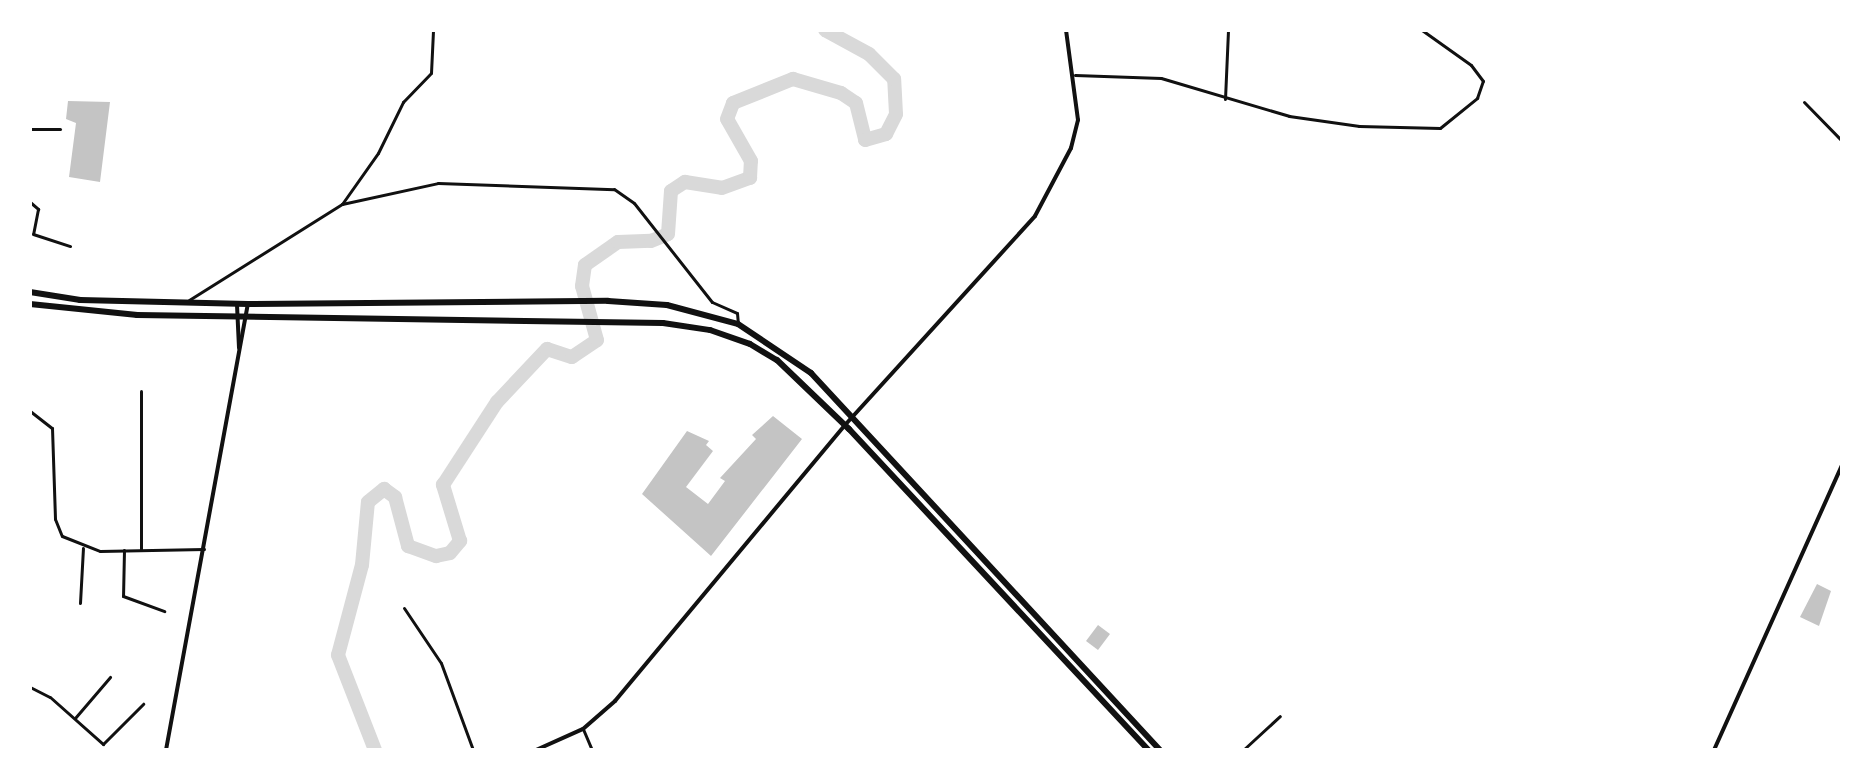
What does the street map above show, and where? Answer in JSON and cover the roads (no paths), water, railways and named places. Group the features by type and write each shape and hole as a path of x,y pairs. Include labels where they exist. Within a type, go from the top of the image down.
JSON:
{"highway":[{"path":"30,292 80,300 237,304 608,301 667,305 738,324 811,373 1160,750"},
{"path":"30,304 137,315 236,314 608,322 694,327 750,344 777,360 845,425 1148,750"}],"street":[{"path":"342,204 378,153 403,102 431,73 433,30"},
{"path":"536,750 583,729 615,701 845,425 1035,216 1071,148 1078,120 1075,75 1066,30"},
{"path":"1225,99 1228,30"},
{"path":"1075,75 1161,78 1225,99 1303,118 1440,128 1477,98 1483,81 1471,65 1422,30"},
{"path":"1804,102 1842,141"},
{"path":"30,129 60,129"},
{"path":"185,303 342,204 438,183 597,186 623,193 717,307 737,313 738,324"},
{"path":"30,202 38,209 33,234 70,246"},
{"path":"237,304 239,350"},
{"path":"166,750 248,304"},
{"path":"141,391 141,550"},
{"path":"30,411 52,428 55,519 62,536 83,548 204,549"},
{"path":"1714,750 1842,465"},
{"path":"80,603 83,548"},
{"path":"124,550 122,594 164,611"},
{"path":"404,608 441,663 473,750"},
{"path":"75,718 110,677"},
{"path":"30,687 75,718 105,744 143,704"},
{"path":"1243,750 1280,716"},
{"path":"583,729 592,750"}],"waterway":[{"path":"375,750 338,655 362,565 368,502 384,489 395,497 408,546 436,556 450,553 460,541 443,485 497,402 547,349 572,357 597,340 582,286 585,265 618,242 651,241 668,234 671,191 685,182 722,188 750,178 751,161 727,119 733,103 793,79 841,93 856,103 865,140 886,134 896,114 894,79 869,54 825,30"}]}
